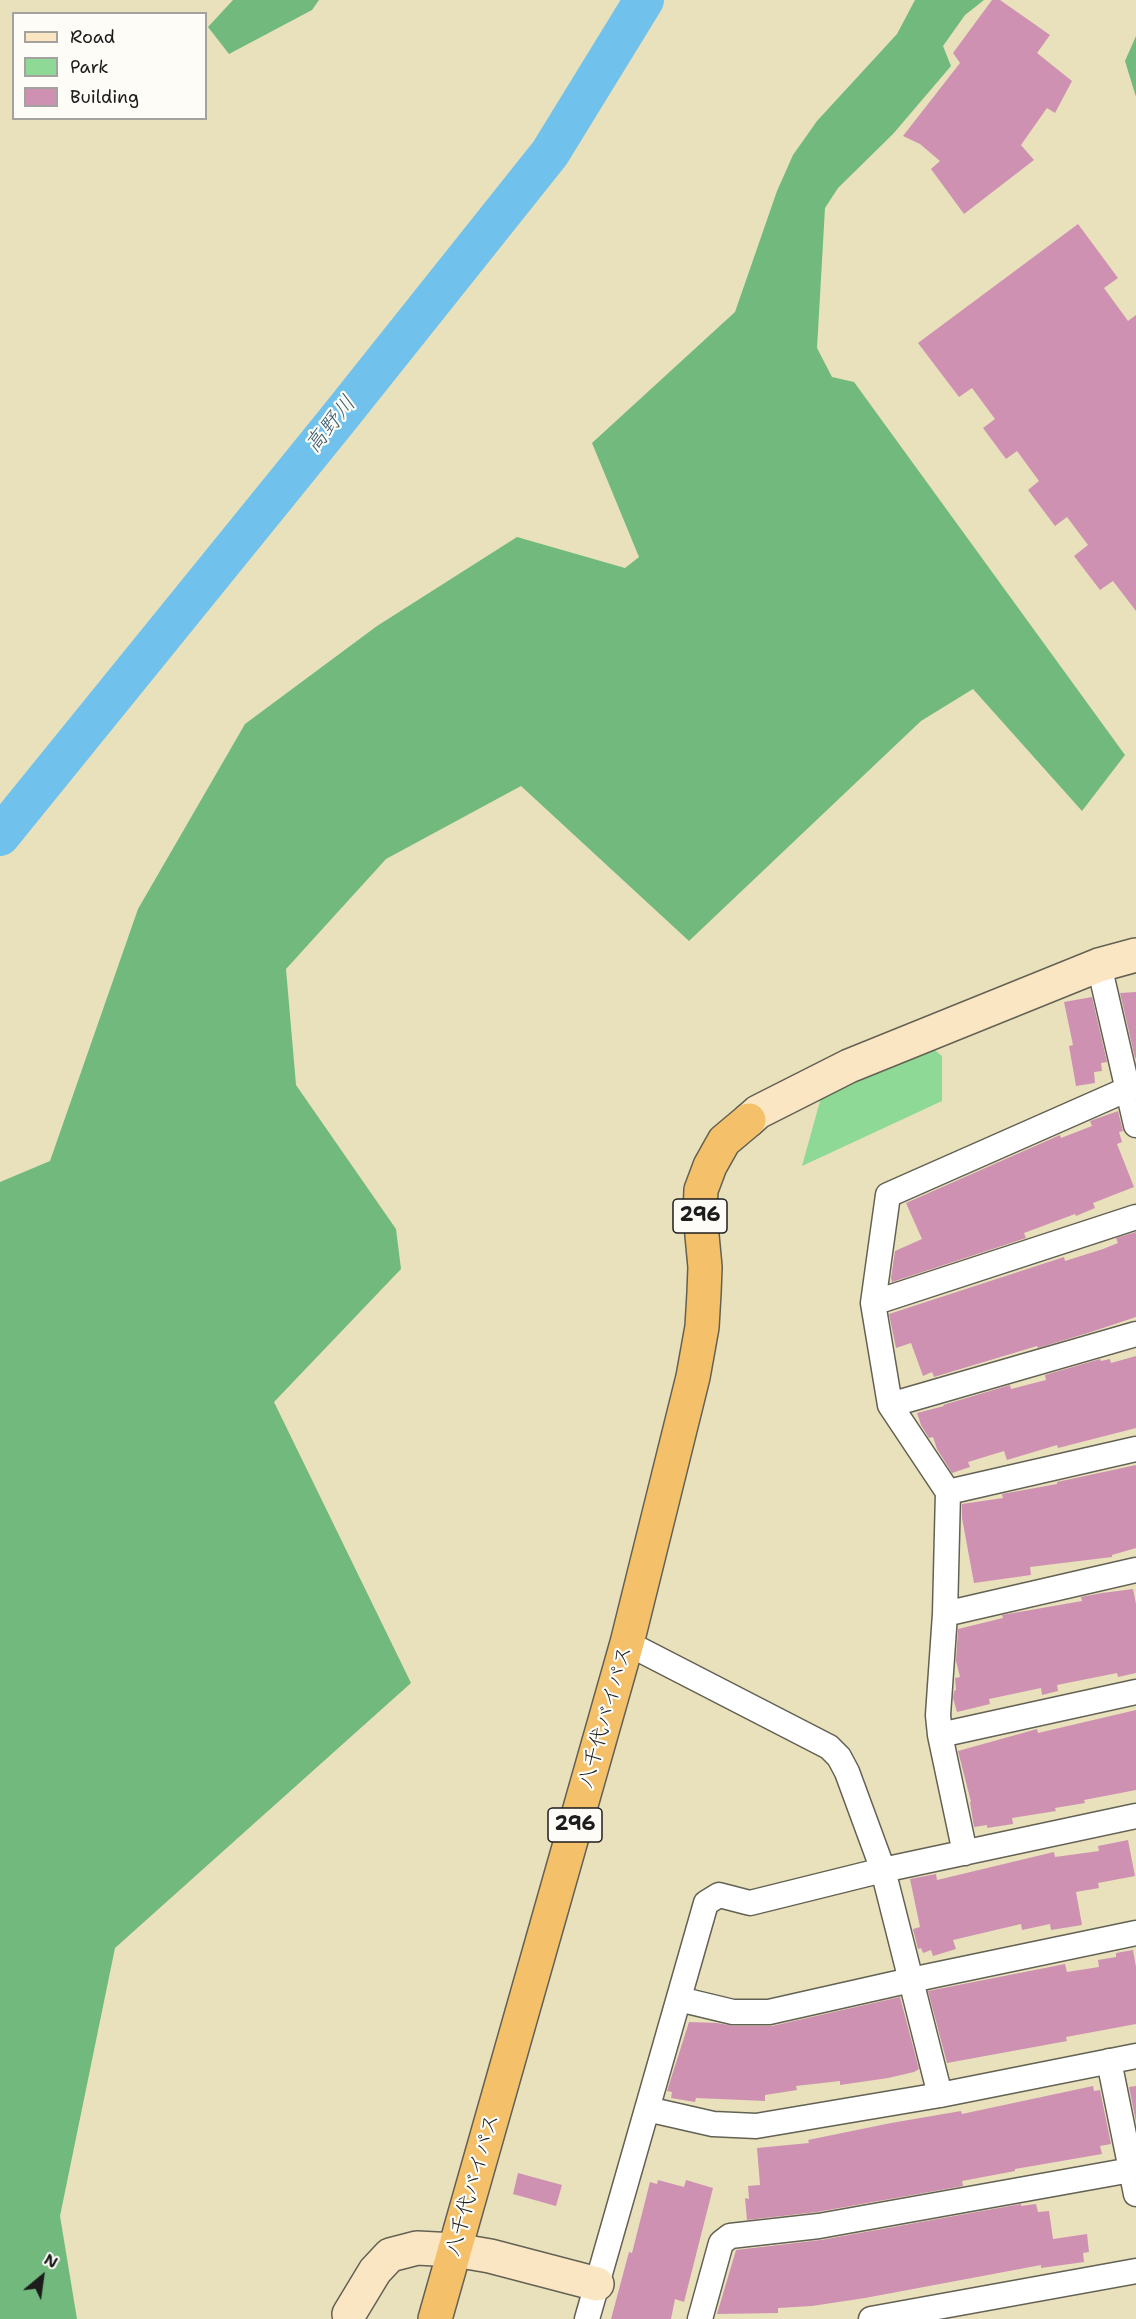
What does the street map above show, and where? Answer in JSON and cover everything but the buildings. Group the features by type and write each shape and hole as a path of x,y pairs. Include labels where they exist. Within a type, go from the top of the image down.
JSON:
{"highway":[{"name":"八千代バイパス","path":"435,2319 627,1643 688,1399 702,1327 705,1268 700,1214 701,1190 710,1166 724,1141 748,1120"}],"street":[{"path":"748,1120 758,1112 849,1066 1099,965 1136,955"},
{"path":"1099,965 1132,1088 1136,1125"},
{"path":"964,1853 940,1735 938,1714 945,1614 948,1492 890,1405 873,1303 888,1195 1132,1088"},
{"path":"873,1303 1136,1217"},
{"path":"890,1405 1136,1334"},
{"path":"948,1492 1136,1449"},
{"path":"945,1614 1136,1570"},
{"path":"627,1643 829,1747 839,1757 848,1772 883,1870 940,2095"},
{"path":"940,1735 1136,1692"},
{"path":"587,2319 706,1903 719,1895 750,1903 883,1870 1136,1816"},
{"path":"679,2000 732,2012 769,2012 1136,1933"},
{"path":"647,2109 712,2124 756,2126 940,2095 1136,2056"},
{"path":"1109,2061 1136,2194"},
{"path":"700,2319 721,2243 730,2236 819,2226 1131,2170"},
{"path":"347,2317 375,2271 390,2255 417,2248 455,2250 490,2256 597,2283"},
{"path":"871,2319 1136,2271"}],"green space":[{"path":"233,0 319,0 312,10 229,54 208,27"},
{"path":"915,0 984,0 965,15 943,46 951,66 893,134 838,188 825,208 817,348 832,377 854,382 1125,755 1082,811 973,689 921,721 689,941 521,786 386,859 286,969 296,1085 396,1229 401,1269 274,1402 411,1683 115,1948 60,2216 77,2319 0,2319 0,1182 50,1161 138,909 245,724 377,626 517,537 625,568 639,557 592,443 735,312 777,191 793,155 817,121 897,34"},
{"path":"1136,36 1136,97 1125,61"},
{"path":"931,1047 942,1056 942,1101 802,1166 822,1094"}],"waterway":[{"name":"高野川","path":"0,836 550,153 644,0"}]}
